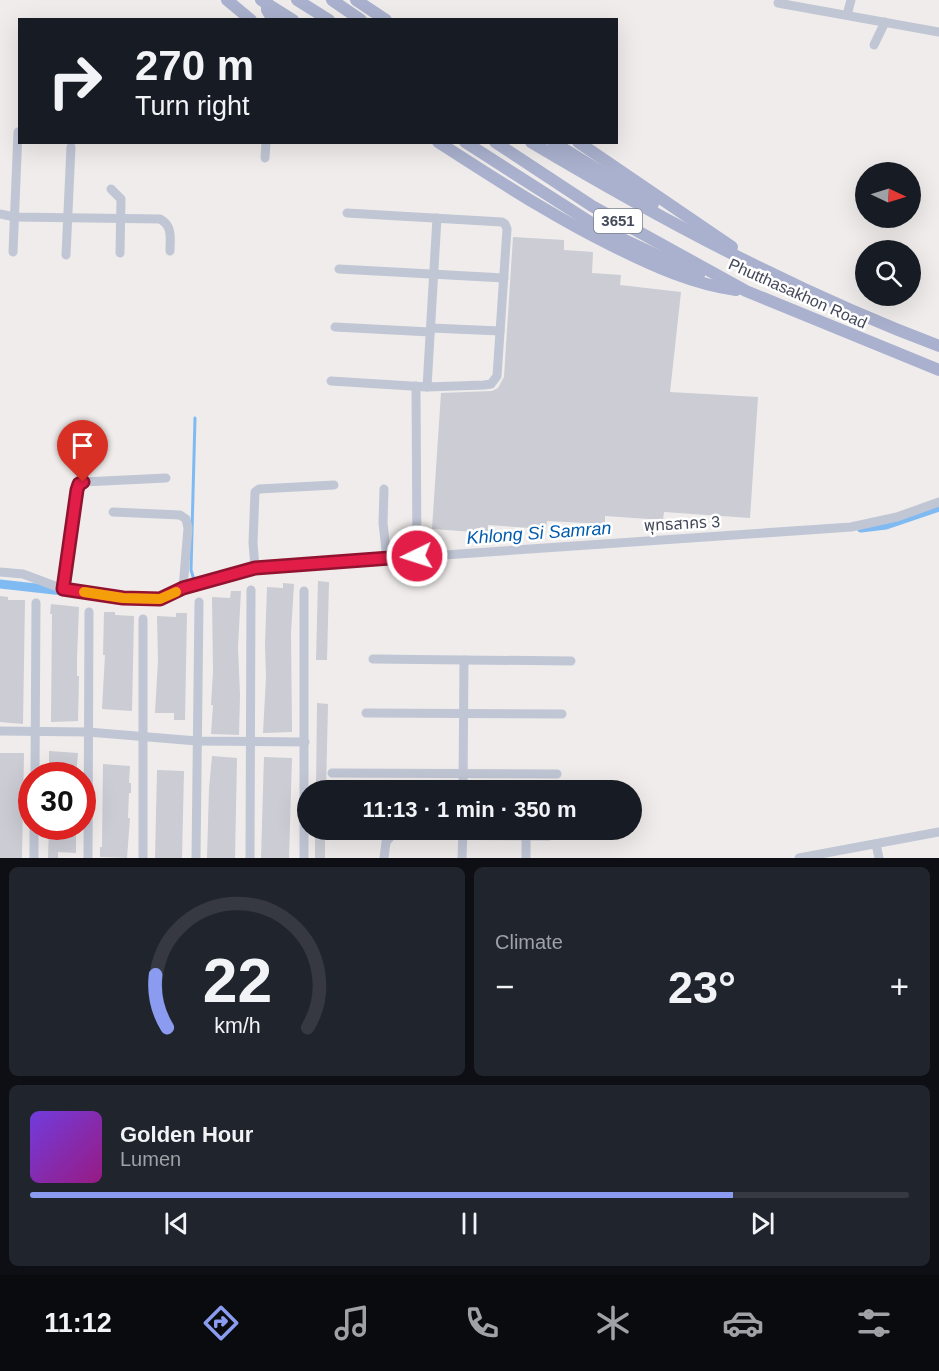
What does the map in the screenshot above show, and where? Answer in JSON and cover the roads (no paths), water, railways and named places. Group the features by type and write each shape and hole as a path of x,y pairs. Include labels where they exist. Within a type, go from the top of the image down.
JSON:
{"main road":[{"path":"227,0 248,18"},
{"path":"261,0 290,18"},
{"path":"267,0 267,10 272,18"},
{"path":"297,0 326,18"},
{"path":"332,0 358,18"},
{"path":"356,0 383,18"},
{"path":"441,144 555,216 646,263 695,280 746,291"},
{"path":"468,144 601,229 685,269 746,291"},
{"name":"Phutthasakhon Road","path":"498,144 592,206 746,291 939,370"},
{"name":"Phutthasakhon Road","path":"534,144 659,216 760,267 828,300 939,345"},
{"path":"556,144 760,267"},
{"path":"581,144 760,267"}],"street":[{"path":"847,15 851,0"},
{"path":"778,3 939,32"},
{"path":"874,45 885,22"},
{"path":"14,252 18,132"},
{"path":"265,158 266,144"},
{"path":"66,255 70,147"},
{"path":"111,189 121,199 120,253"},
{"path":"331,381 427,387 491,384 497,376 507,229 505,224 347,213"},
{"path":"0,214 15,217 160,219 167,223 170,230 170,251"},
{"path":"427,387 437,218"},
{"path":"339,268 504,278"},
{"path":"336,327 500,332"},
{"path":"416,386 417,556"},
{"path":"63,589 79,484 166,478"},
{"path":"255,568 253,543 255,492 259,489 334,485"},
{"path":"384,489 383,523 387,559"},
{"name":"พุทธสาคร 3","path":"0,572 23,574 63,589 123,598 160,599 183,588 255,568 851,527 897,517 939,502"},
{"path":"113,512 180,515 186,519 188,528 183,588"},
{"path":"250,858 251,590"},
{"path":"304,591 304,858"},
{"path":"196,858 199,602"},
{"path":"35,762 36,603"},
{"path":"88,858 89,612"},
{"path":"142,620 143,858"},
{"path":"373,660 571,661"},
{"path":"463,780 464,660"},
{"path":"366,713 562,714"},
{"path":"0,731 88,732 197,741 305,742"},
{"path":"332,773 557,774"},
{"path":"799,858 827,855 939,832"},
{"path":"34,840 34,858"},
{"path":"384,858 388,840"},
{"path":"462,858 463,840"},
{"path":"525,858 526,840"},
{"path":"876,844 879,858"}],"waterway":[{"path":"195,418 191,570 195,583"},
{"name":"Khlong Si Samran","path":"861,528 886,525 939,507"},
{"name":"Khlong Si Samran","path":"0,584 63,591"}]}
